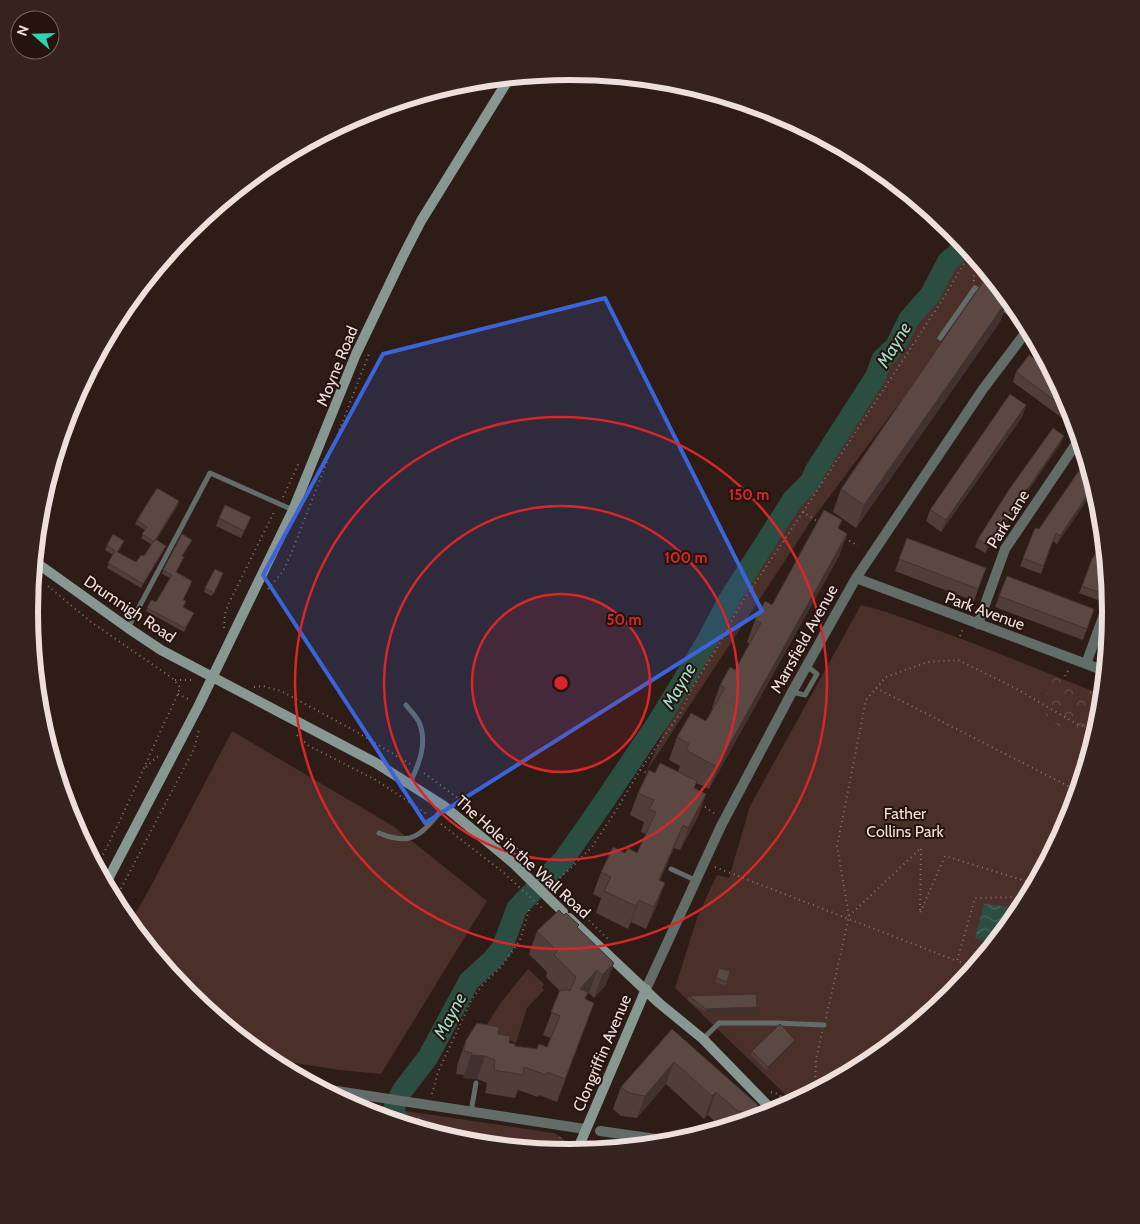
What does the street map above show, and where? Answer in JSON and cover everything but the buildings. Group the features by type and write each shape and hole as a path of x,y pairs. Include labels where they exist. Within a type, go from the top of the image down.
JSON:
{"main road":[{"name":"Moyne Road","path":"109,877 212,678 293,510 356,354 403,256 421,221 506,83"},
{"name":"Drumnigh Road","path":"40,565 128,628 212,678"},
{"name":"The Hole in the Wall Road","path":"212,678 376,763 444,806 513,863 659,1003 703,1039 769,1106"},
{"name":"Clongriffin Avenue","path":"579,1144 646,989"}],"street":[{"name":"Marrsfield Avenue","path":"646,989 725,819 806,665 856,578 983,388 1024,334"},
{"name":"Park Lane","path":"978,624 1005,549 1075,445"},
{"name":"Park Avenue","path":"856,578 1099,669"},
{"path":"1086,664 1102,621"},
{"path":"337,1091 585,1129"},
{"path":"600,1131 650,1138"}],"lane":[{"path":"940,338 975,288 989,298"},
{"path":"996,304 1016,321"},
{"path":"128,628 210,473 293,510"},
{"path":"406,706 419,721 424,741 417,768 410,783"},
{"path":"379,833 391,838 411,838 424,831 444,806"},
{"path":"671,869 695,880"},
{"path":"703,1039 719,1024 777,1023 824,1025"},
{"path":"471,1112 476,1083"}],"path":[{"path":"556,880 571,868 592,846 640,770 680,714 692,688 740,607 941,302 967,258"},
{"path":"975,288 973,276 977,270"},
{"path":"283,571 370,352"},
{"path":"225,614 278,503"},
{"path":"803,512 826,527"},
{"path":"842,537 858,546"},
{"path":"48,585 91,622 175,680 180,687 99,861"},
{"path":"841,954 849,918 837,846 866,700 886,677 928,662 958,660 1015,688 1075,723 1089,729"},
{"path":"175,680 181,679"},
{"path":"876,688 1072,789"},
{"path":"281,691 355,731 417,768 455,794 522,853"},
{"path":"178,694 185,698"},
{"path":"309,746 376,780 434,819 504,873 548,914"},
{"path":"118,894 194,750"},
{"path":"640,770 656,778"},
{"path":"695,799 708,810 725,819"},
{"path":"849,918 921,848 920,913 944,856 1029,882"},
{"path":"703,863 968,965"},
{"path":"958,961 975,898 1019,897"},
{"path":"571,903 608,938"},
{"path":"419,1122 436,1077 472,999 483,984 502,966 520,940 530,907"},
{"path":"558,1144 564,1126"}],"highlighted area":[{"path":"605,298 762,611 425,823 263,575 383,354"}],"green space":[{"path":"961,250 989,284 811,521 646,772 671,716 782,519"},
{"name":"Father Collins Park","path":"861,605 896,615 953,636 1096,692 1084,750 1062,816 1048,848 1031,878 1013,908 992,936 947,989 894,1034 866,1055 806,1090 788,1098 675,988 698,915 717,875 729,878 750,806"},
{"path":"1054,677 1096,692 1086,743 1045,717 1047,694"},
{"path":"232,731 393,826 487,901 381,1074 339,1070 284,1061 246,1034 193,989 133,916"},
{"path":"528,969 544,984 542,988 544,990 527,1008 516,1043 485,1028 499,1005"},
{"path":"392,1109 554,1133 564,1139 563,1144 500,1140 466,1134 390,1113"}],"water":[{"path":"984,904 1014,907 988,941 975,938"}],"waterway":[{"name":"Mayne","path":"394,1114 393,1110 402,1091 428,1057 469,981 502,948 517,908 564,859 659,720 707,641 728,601 793,499 811,481 815,471 876,376 882,359 895,347 909,319 930,295 948,261 961,251"}]}
